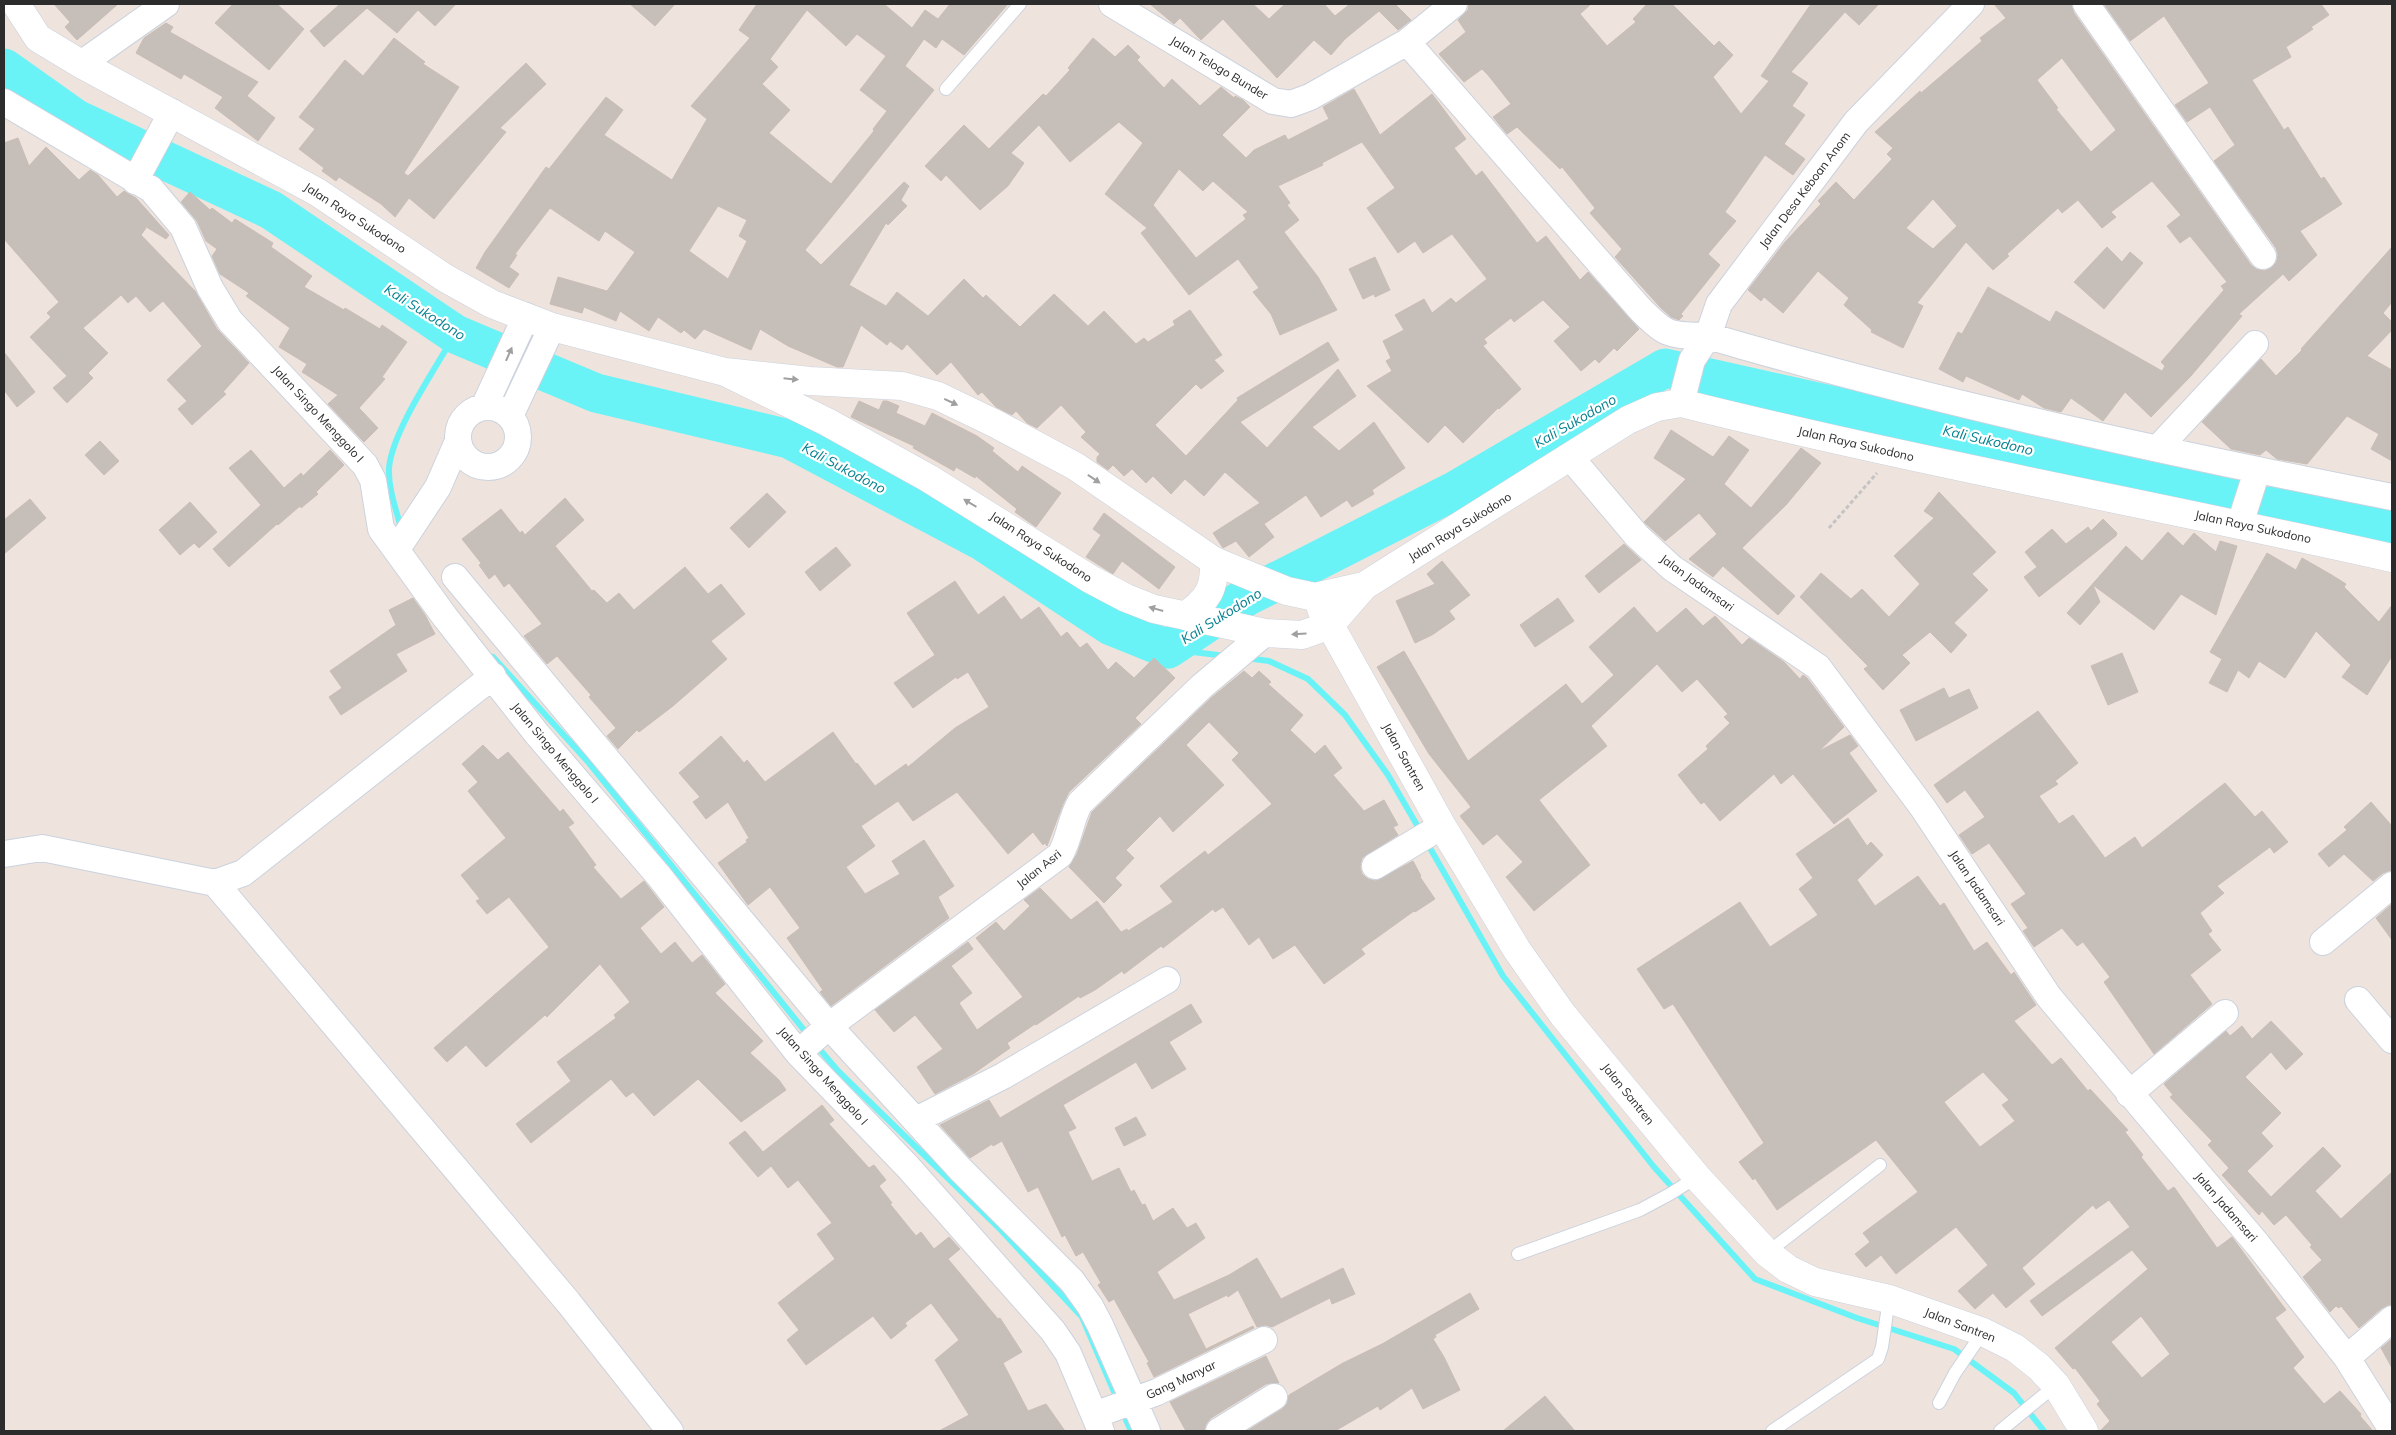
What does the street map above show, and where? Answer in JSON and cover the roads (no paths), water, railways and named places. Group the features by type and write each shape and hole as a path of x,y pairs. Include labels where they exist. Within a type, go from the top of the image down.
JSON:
{"main road":[{"name":"Jalan Raya Sukodono","path":"16,4 38,38 169,116 317,192 446,278 523,322 550,333 725,372 902,386 938,396 1075,466 1220,563 1288,591 1315,596 1364,586"},
{"name":"Jalan Raya Sukodono","path":"725,372 826,422 928,478 1090,580 1126,598 1194,618 1247,643 1302,635 1330,625 1364,586 1628,420 1683,397 1894,453 2248,495 2392,558"},
{"path":"826,422 832,400 847,383"},
{"path":"1194,618 1200,605 1210,592 1220,563"},
{"name":"Jalan Santren","path":"1315,596 1430,834 1563,1015 1692,1180 1766,1253 1788,1269 1814,1282 1978,1338 2015,1348 2039,1367 2084,1431"}],"street":[{"path":"81,64 166,4"},
{"name":"Jalan Telogo Bunder","path":"1112,4 1273,101 1291,104 1310,97 1407,42 1454,4"},
{"name":"Jalan Desa Keboan Anom","path":"1683,397 1692,360 1708,336 1719,304 1856,122 1971,4"},
{"path":"2086,4 2263,256"},
{"path":"1407,42 1640,309 1662,331 1676,335 1708,336 1971,406 2158,448 2248,495 2392,498"},
{"name":"Jalan Singo Menggolo I","path":"4,102 140,172 151,189 183,226 210,288 230,321 365,465 373,480 381,529 456,600 493,676 537,734 659,876 800,1051 908,1167 1053,1331 1068,1353 1099,1420"},
{"path":"140,172 169,116"},
{"path":"484,407 523,322"},
{"path":"510,416 550,333"},
{"path":"2158,448 2255,344"},
{"path":"398,547 438,487 458,441 458,431 467,415 475,409 493,407 510,416 518,434 514,452 500,464 491,467 473,463 466,457 458,441"},
{"name":"Jalan Jadamsari","path":"1570,458 1637,536 1672,568 1818,667 1923,808 2049,997 2258,1245 2347,1358 2392,1430"},
{"path":"438,487 482,466"},
{"path":"456,600 826,1028 916,1120 960,1170 1072,1281 1090,1306 1130,1402 1147,1431"},
{"name":"Jalan Asri","path":"800,1051 826,1028 1060,855 1068,843 1074,814 1080,803 1247,643"},
{"path":"4,854 42,848 215,883 243,873 493,676"},
{"path":"1375,866 1430,834"},
{"path":"215,883 568,1302 670,1431"},
{"path":"2323,942 2392,885"},
{"path":"916,1120 1003,1076 1167,980"},
{"path":"2358,1000 2392,1040"},
{"path":"2129,1094 2225,1013"},
{"path":"2347,1358 2392,1319"},
{"name":"Gang Manyar","path":"1099,1420 1130,1402 1158,1392 1264,1340"},
{"path":"1219,1431 1274,1397"}],"lane":[{"path":"946,89 1020,4"},
{"path":"1766,1253 1880,1165"},
{"path":"1518,1254 1640,1210 1692,1180"},
{"path":"1772,1431 1878,1359 1882,1347 1888,1307"},
{"path":"1939,1403 1978,1338"},
{"path":"2000,1431 2052,1388"}],"waterway":[{"name":"Kali Sukodono","path":"4,68 76,119 271,210 455,334 596,393 789,439 982,541 1111,626 1168,649 1246,597 1456,490 1665,368 2392,530"},
{"path":"401,528 390,483 389,468 392,453 406,418 455,334"},
{"path":"1168,649 1226,656"},
{"path":"493,657 589,763 808,1035"},
{"path":"1246,658 1269,661 1308,679 1345,715 1388,775 1421,832"},
{"path":"1426,841 1503,976 1654,1167 1755,1279 1857,1318 1954,1349 2014,1393 2044,1431"},
{"path":"816,1045 838,1071 999,1228 1082,1317 1118,1401"},
{"path":"1122,1411 1131,1431"}]}
